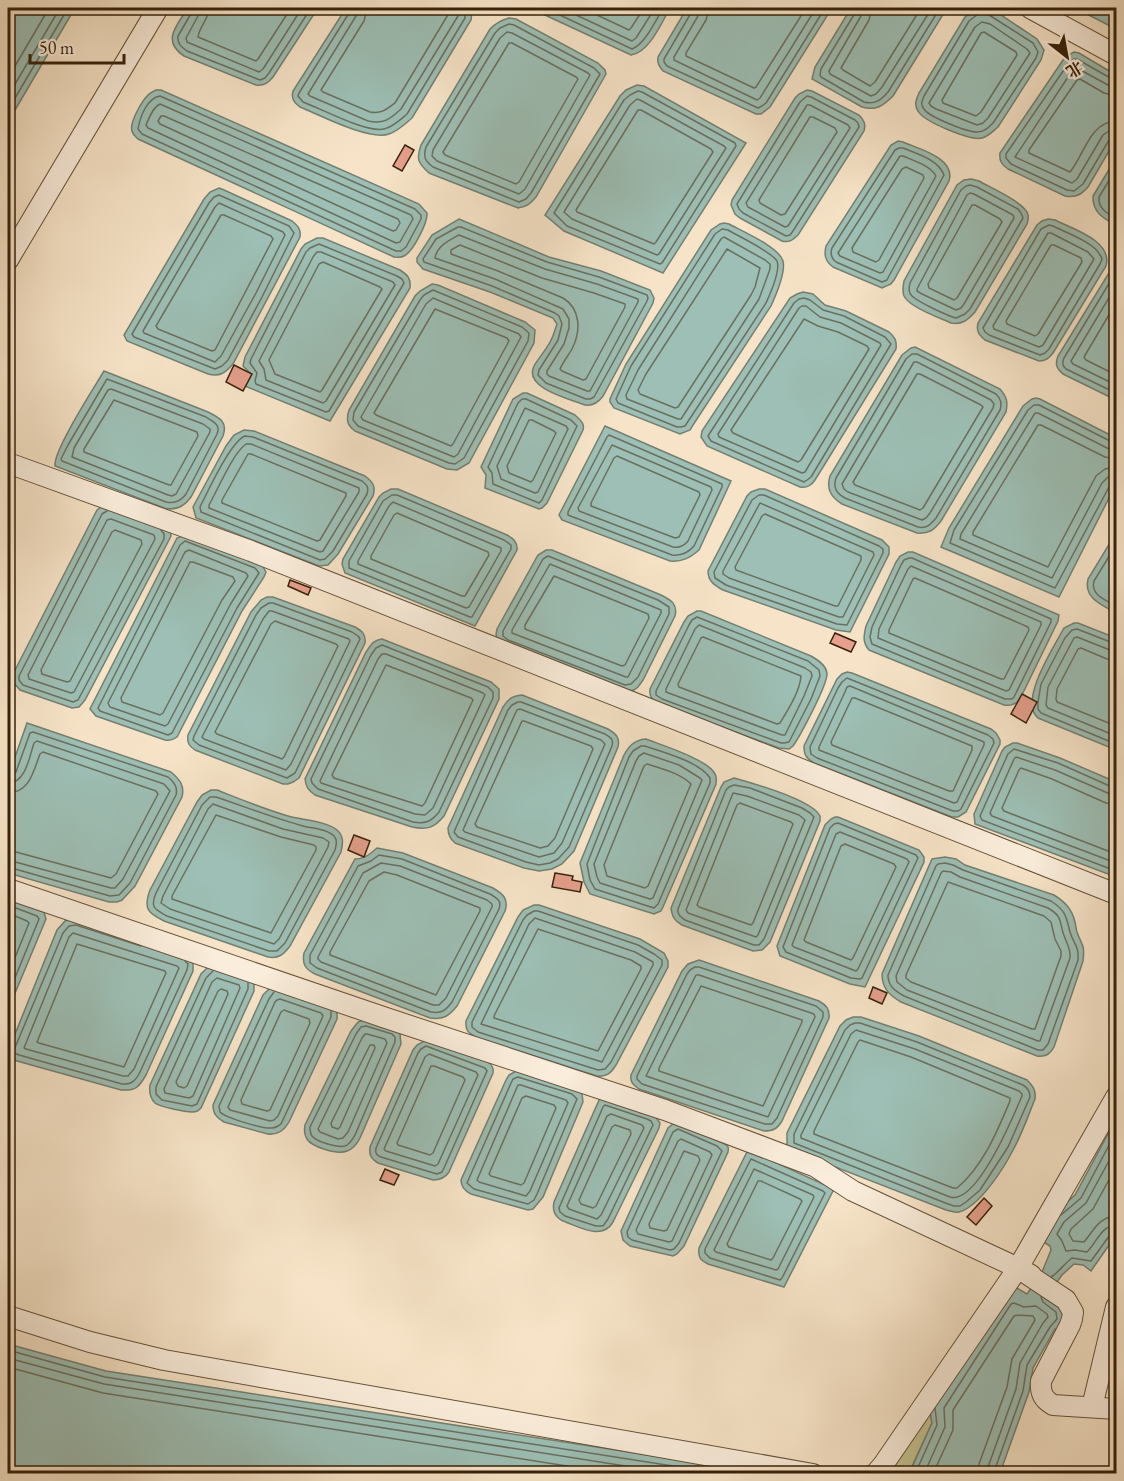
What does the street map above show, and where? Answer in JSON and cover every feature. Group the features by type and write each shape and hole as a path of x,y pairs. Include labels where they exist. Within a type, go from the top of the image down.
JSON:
{"street":[{"path":"8,260 158,8"},
{"path":"1037,9 1116,55"},
{"path":"8,463 251,551 1116,894"},
{"path":"8,889 665,1110 816,1167 853,1191 1024,1272 1066,1300 1072,1312 1072,1319 1041,1381 1042,1395 1053,1405 1116,1409"},
{"path":"875,1473 1024,1272 1116,1097"},
{"path":"1092,1407 1116,1306"},
{"path":"8,1316 90,1342 164,1360 813,1473"}],"shaded area":[{"path":"929,1406 932,1423 909,1473 886,1474"}],"water":[{"path":"8,8 75,8 8,122"},
{"path":"188,8 318,8 273,77 266,84 256,85 184,56 177,50 173,45 173,33"},
{"path":"346,8 471,8 471,20 412,118 389,134 369,134 357,131 300,107 293,98 293,91"},
{"path":"536,8 670,8 649,43 638,53 631,55 545,15"},
{"path":"687,8 832,8 770,107 761,114 756,114 660,68 658,57"},
{"path":"851,8 947,8 893,96 875,108 862,107 812,79 815,67"},
{"path":"981,8 995,11 1037,39 1044,50 1041,60 998,127 987,136 976,138 958,134 929,120 918,111 916,100 965,17"},
{"path":"1075,8 1116,8 1116,29"},
{"path":"509,18 516,19 598,63 606,74 536,197 524,207 518,208 429,173 418,157 421,145 490,29"},
{"path":"1074,52 1116,75 1116,139 1088,187 1078,195 1069,197 1008,169 1001,162 1000,153 1065,57"},
{"path":"637,85 644,86 746,143 663,273 564,231 545,215 620,96"},
{"path":"156,90 161,90 419,204 427,213 423,230 408,253 394,257 138,139 132,131 134,118 145,98"},
{"path":"807,90 859,115 864,122 865,129 798,235 791,241 784,242 740,218 735,214 731,205 795,98"},
{"path":"898,141 926,151 942,160 950,173 949,181 894,280 882,288 830,265 825,249 891,145"},
{"path":"1116,158 1116,225 1097,211 1093,196"},
{"path":"964,180 979,181 1021,205 1026,210 1028,220 975,312 964,321 951,323 912,304 904,296 903,287 904,281 957,185"},
{"path":"219,188 292,221 299,228 300,237 233,364 225,372 216,375 208,374 127,341 124,335 204,199 210,192"},
{"path":"459,219 549,257 601,271 650,290 654,298 653,303 603,396 597,402 585,405 550,392 535,381 532,374 534,366 550,342 557,324 553,318 490,292 423,269 417,262 417,258 432,235"},
{"path":"1048,219 1055,220 1090,237 1104,250 1107,257 1106,266 1053,353 1047,359 1039,361 985,340 978,333 977,326 1037,225"},
{"path":"724,223 751,235 775,250 783,261 782,278 771,306 690,430 680,434 614,408 610,399 626,364 711,230"},
{"path":"317,238 323,238 400,270 410,282 410,288 330,421 245,386 251,374 243,366 245,357 301,249 305,244"},
{"path":"1116,263 1116,400 1063,374 1056,364 1058,356"},
{"path":"432,284 525,322 535,330 534,343 469,463 457,470 447,469 355,431 350,427 347,419 349,410 415,296"},
{"path":"803,292 813,294 825,305 846,311 889,332 895,339 896,349 815,480 809,486 800,487 707,446 701,437 702,431 790,298"},
{"path":"915,347 1000,389 1007,402 1006,412 941,521 931,531 925,533 917,533 842,504 829,489 830,476 902,355"},
{"path":"104,371 208,412 224,424 223,436 191,497 183,506 172,509 164,508 55,466 60,447"},
{"path":"523,393 575,415 583,425 583,430 547,503 539,509 485,488 486,475 481,467 513,399"},
{"path":"1036,398 1116,438 1116,484 1059,597 941,547 949,528 1023,406"},
{"path":"605,426 731,481 699,550 682,560 670,561 562,520 559,515"},
{"path":"244,430 254,431 365,476 372,482 373,496 338,554 328,565 319,566 196,518 193,507 226,446 234,435"},
{"path":"391,489 398,489 507,535 516,543 517,550 475,626 345,573 343,559 379,497"},
{"path":"759,489 765,489 882,540 889,547 889,554 850,632 836,630 723,590 710,580 708,571 747,496"},
{"path":"101,507 170,531 171,536 85,700 79,707 72,708 20,690 13,682 12,676 97,510"},
{"path":"1116,533 1116,613 1095,600 1087,586 1088,579"},
{"path":"185,535 262,565 266,572 242,611 177,737 167,740 96,716 90,709 177,538"},
{"path":"546,550 552,550 661,595 675,605 675,616 643,680 634,690 629,691 497,639 497,629 538,555"},
{"path":"913,552 1059,615 1019,701 1012,705 1004,705 869,650 864,638 866,626 896,562 900,556"},
{"path":"273,597 355,627 365,637 365,643 299,778 288,784 195,750 190,746 188,740 188,735 251,612 261,600"},
{"path":"697,611 811,656 825,668 826,679 819,698 797,740 789,749 779,748 659,704 652,698 650,689 684,622 688,616"},
{"path":"1074,623 1116,638 1116,750 1038,718 1033,711 1032,701 1038,677 1064,628"},
{"path":"382,639 491,682 499,689 499,699 444,816 430,827 412,827 315,795 306,784 305,779 366,652 374,642"},
{"path":"847,672 991,729 996,733 1000,744 966,812 958,817 952,817 814,763 807,758 804,746 837,679"},
{"path":"522,695 608,729 618,738 618,747 574,851 562,864 552,869 539,871 524,868 455,843 448,830 503,707 511,698"},
{"path":"27,723 171,772 181,783 182,797 135,886 122,900 109,902 8,873 8,777"},
{"path":"646,739 704,763 716,777 716,784 663,907 661,911 654,914 590,894 584,882 580,863 624,755 632,744"},
{"path":"1013,743 1060,758 1116,782 1116,877 975,824 974,814 1002,751"},
{"path":"734,778 794,798 815,810 820,816 820,821 770,942 762,950 753,951 682,925 677,922 671,911 721,787 724,782"},
{"path":"211,790 217,790 288,816 327,825 337,830 342,837 341,852 290,946 278,957 268,957 164,921 148,910 150,890 197,802 202,795"},
{"path":"835,817 919,850 924,857 924,862 865,987 850,984 780,956 777,946 825,825"},
{"path":"377,848 403,853 493,888 506,900 505,911 457,1006 445,1016 430,1018 315,974 305,966 304,953 355,859 365,857"},
{"path":"945,857 1054,895 1065,903 1072,913 1083,948 1083,961 1051,1052 1037,1056 901,1002 885,987 882,974 932,859"},
{"path":"8,899 44,912 46,919 8,1010"},
{"path":"534,905 640,939 664,953 668,961 668,967 616,1065 606,1075 597,1076 476,1037 467,1029 466,1021 518,917 523,910"},
{"path":"71,919 193,961 193,971 146,1075 134,1089 121,1090 17,1061 9,1055 9,1049 57,930 65,921"},
{"path":"699,960 819,1001 828,1010 829,1018 782,1121 770,1131 764,1131 639,1089 632,1081 631,1075 682,971 688,964"},
{"path":"209,966 254,980 254,991 201,1108 192,1112 162,1106 152,1099 150,1085 201,974"},
{"path":"271,987 337,1009 337,1019 289,1122 285,1128 275,1134 224,1122 216,1115 213,1105 263,995"},
{"path":"853,1017 861,1017 919,1036 1027,1080 1032,1086 1035,1099 1009,1158 983,1195 967,1209 957,1212 946,1210 789,1149 787,1133 840,1026"},
{"path":"363,1020 397,1030 401,1044 358,1142 353,1148 343,1152 325,1150 307,1139 304,1132 305,1125 351,1031 358,1022"},
{"path":"426,1040 488,1062 492,1065 493,1070 449,1172 436,1180 378,1163 372,1158 370,1152 370,1147 413,1050"},
{"path":"516,1071 579,1091 583,1102 543,1197 533,1209 528,1210 471,1194 461,1182 506,1080"},
{"path":"600,1098 655,1116 660,1123 613,1222 608,1228 597,1232 583,1229 560,1219 556,1216 553,1205"},
{"path":"1116,1119 1116,1235 1091,1271 1083,1265 1074,1264 1062,1275 1046,1297 1062,1310 1062,1318 1033,1368 1029,1392 1000,1473 909,1474 932,1423 929,1406 1008,1283 1027,1294 1042,1272 1051,1250 1050,1246 1036,1237 1054,1213 1075,1195"},
{"path":"674,1123 720,1141 728,1147 728,1152 684,1246 673,1256 630,1246 623,1240 621,1231 668,1128"},
{"path":"748,1150 834,1189 784,1287 708,1264 699,1256 699,1248"},
{"path":"8,1344 106,1371 764,1473 8,1473"}],"building":[{"path":"405,145 414,150 402,171 393,166"},
{"path":"234,365 252,374 243,391 226,382"},
{"path":"290,580 311,588 308,595 288,586"},
{"path":"835,633 856,642 851,652 830,643"},
{"path":"1022,694 1037,702 1026,723 1011,714"},
{"path":"354,835 370,841 364,857 348,850"},
{"path":"555,873 573,876 572,880 582,882 580,892 552,887"},
{"path":"873,987 887,993 882,1004 869,998"},
{"path":"385,1169 399,1175 394,1185 380,1180"},
{"path":"984,1198 992,1206 976,1225 967,1217"}]}
